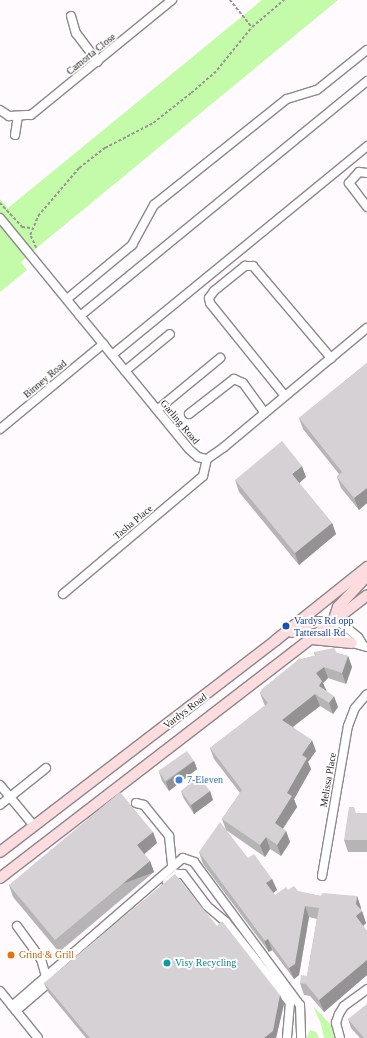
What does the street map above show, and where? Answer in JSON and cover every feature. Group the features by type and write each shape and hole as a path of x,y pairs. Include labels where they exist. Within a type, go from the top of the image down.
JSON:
{"main road":[{"name":"Vardys Road","path":"0,852 276,640 367,567"},
{"path":"276,640 314,622 333,622 338,607 367,576"},
{"name":"Vardys Road","path":"0,878 312,639 367,595"},
{"path":"312,639 352,643"}],"street":[{"name":"Camorta Close","path":"18,117 31,115 39,109 172,0"},
{"path":"71,16 73,29 98,62"},
{"path":"67,299 132,245 154,205 287,99 317,90 367,50"},
{"path":"80,316 367,81"},
{"path":"0,110 9,116 18,117 15,135"},
{"path":"112,355 367,146"},
{"path":"367,173 359,172 349,183 367,207"},
{"name":"Garling Road","path":"0,218 189,449 198,457 207,459"},
{"path":"285,396 210,303 209,298 214,291 245,266 253,266 331,358"},
{"path":"207,459 367,328"},
{"path":"125,371 170,334"},
{"name":"Binney Road","path":"0,429 103,344"},
{"path":"157,410 220,358"},
{"path":"189,414 234,379 243,384 265,413"},
{"name":"Tasha Place","path":"63,594 203,476 207,459"},
{"path":"333,622 341,623 358,637 365,646 352,643 335,630 333,622"},
{"name":"Melissa Place","path":"322,876 348,726 355,708 367,694"},
{"path":"0,805 46,768"},
{"path":"0,785 34,826"},
{"path":"136,803 144,805 169,836 172,868"},
{"path":"14,1008 46,976 184,858 194,862 300,1005 301,1038"},
{"path":"14,1008 181,873 207,906 226,922 290,1003 287,1038"},
{"path":"17,926 41,959 46,976"},
{"path":"340,1038 336,1029 338,1014 344,1006 367,989"},
{"path":"0,991 38,1038"}],"path":[{"path":"230,0 252,27"},
{"path":"31,255 37,251 30,235 31,228 46,204 79,168 105,148 153,123 192,93 216,70 252,27 284,0"},
{"path":"0,203 22,227 31,228"}],"green space":[{"path":"262,0 338,0 39,246 21,262 27,270 0,292 0,199 8,208"},
{"path":"313,1006 331,1025 334,1038 324,1038 321,1024"},
{"path":"310,1030 316,1032 319,1038 307,1038"}],"building":[{"path":"367,363 367,488 354,498 337,477 342,472 299,418"},
{"path":"282,441 302,466 292,474 332,523 295,553 235,480"},
{"path":"334,648 337,653 348,656 342,673 324,667 316,673 322,681 319,686 334,696 329,703 315,694 282,720 312,740 302,755 307,758 287,793 292,796 275,823 286,831 277,845 266,837 260,845 222,819 242,790 210,748 268,703 260,693 262,689 300,658 302,659 316,655 314,652"},
{"path":"187,751 194,761 165,781 158,771"},
{"path":"198,776 210,791 191,805 181,791"},
{"path":"120,792 153,832 137,845 150,861 55,940 9,885"},
{"path":"349,807 354,807 356,813 367,813 367,840 344,840"},
{"path":"220,822 248,858 254,854 272,879 266,883 275,895 286,887 288,890 294,886 298,891 321,896 322,893 357,896 356,904 362,911 356,916 367,931 367,960 319,1000 306,984 300,983 301,975 307,976 319,908 305,906 295,964 289,968 268,939 265,941 199,852"},
{"name":"Visy Recycling","path":"175,874 217,926 222,921 280,995 273,1031 264,1038 90,1038 44,983"},
{"path":"367,1004 367,1038 364,1038 348,1019"}],"place":[{"name":"Vardys Rd opp Tattersall Rd","path":"286,626"},
{"name":"7-Eleven","path":"179,780"},
{"name":"Grind & Grill","path":"11,955"},
{"name":"Visy Recycling","path":"167,963"}]}
